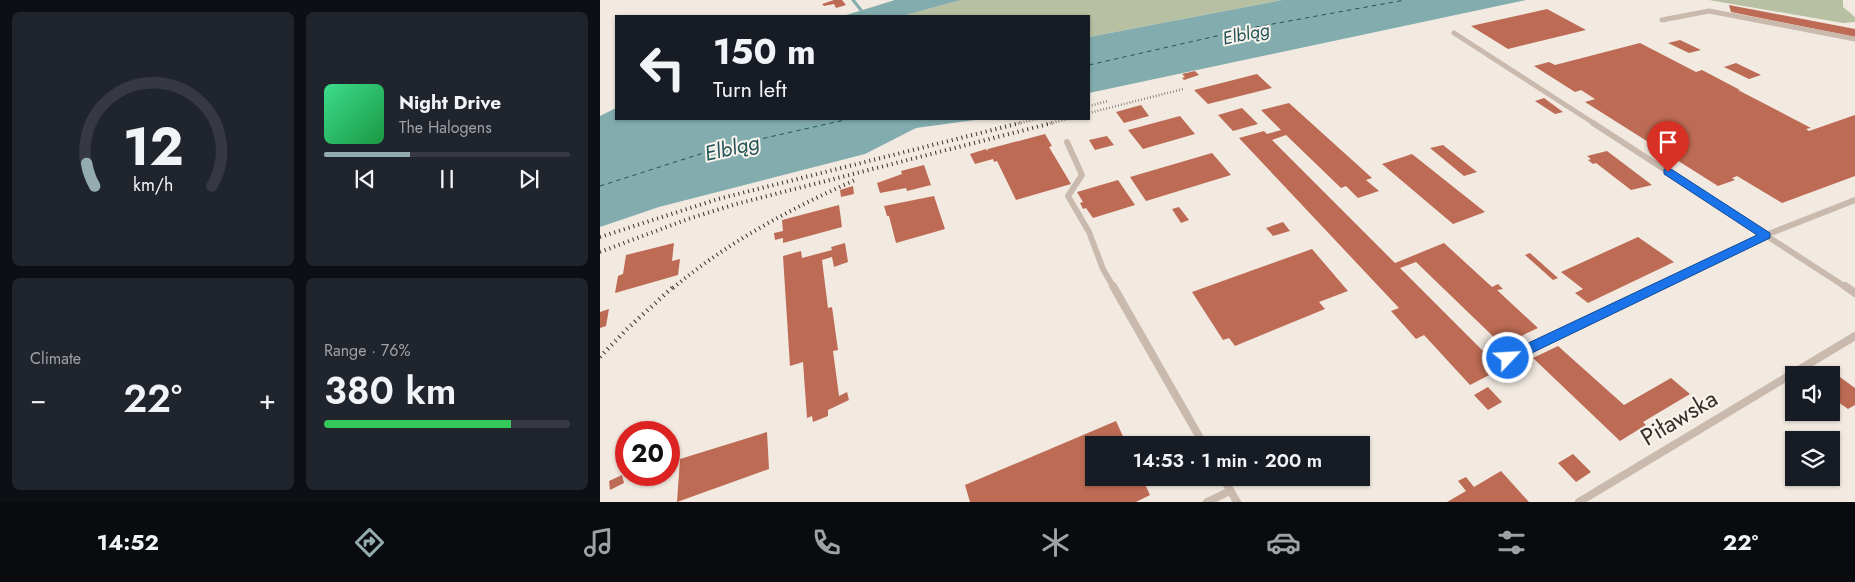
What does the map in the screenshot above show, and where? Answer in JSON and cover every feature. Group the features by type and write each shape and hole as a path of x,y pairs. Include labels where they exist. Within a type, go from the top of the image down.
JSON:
{"lane":[{"path":"1662,20 1709,12 1855,39"},
{"path":"1454,33 1855,293"},
{"path":"1067,142 1082,175 1068,196 1089,232 1104,268 1199,436"},
{"path":"1508,358 1766,236 1855,200"},
{"name":"Piławska","path":"1579,502 1855,336"},
{"path":"1227,486 1237,502"},
{"path":"1207,502 1230,491"}],"green space":[{"path":"961,0 1282,0 1090,37 1090,15 906,15"},
{"path":"1709,0 1843,0 1843,7 1855,17 1855,22 1843,23"}],"water":[{"path":"895,0 961,0 906,15 846,15"},
{"name":"Elbląg","path":"1282,0 1526,0 1090,93 1090,37"},
{"name":"Elbląg","path":"615,108 615,120 975,120 916,128 865,154 659,207 600,227 600,116"}],"building":[{"path":"834,0 842,0 846,5 836,8 834,4 824,6 822,4"},
{"path":"1729,5 1855,29 1855,37 1731,12"},
{"path":"1547,9 1586,30 1508,49 1471,26"},
{"path":"1680,40 1701,50 1689,53 1668,43"},
{"path":"1640,43 1696,72 1702,70 1811,128 1806,129 1809,131 1855,115 1855,176 1782,203 1737,176 1732,178 1735,180 1718,186 1585,102 1595,99 1581,90 1575,92 1534,66 1549,62 1555,65"},
{"path":"1736,63 1761,75 1749,79 1724,67"},
{"path":"1195,71 1199,75 1184,80 1182,78 1185,77 1182,74"},
{"path":"1257,74 1272,88 1208,104 1194,90"},
{"path":"1544,98 1563,112 1555,114 1535,101"},
{"path":"1289,103 1372,178 1366,180 1379,191 1358,198 1346,186 1341,188 1286,135 1272,140 1395,263 1444,243 1492,287 1498,284 1503,289 1497,290 1538,328 1502,345 1416,262 1400,268 1501,369 1470,385 1424,335 1416,339 1391,311 1399,308 1239,138 1264,131 1267,134 1281,130 1261,110"},
{"path":"1141,105 1149,116 1124,123 1116,112"},
{"path":"1242,108 1258,124 1233,131 1218,115"},
{"path":"1180,116 1195,134 1143,149 1128,130"},
{"path":"1045,134 1052,146 1049,147 1071,184 1016,200 997,161 994,162 993,159 975,164 970,154 986,149 987,151 988,149"},
{"path":"1107,136 1114,145 1095,150 1089,140"},
{"path":"1443,145 1477,172 1464,176 1430,148"},
{"path":"1607,151 1652,185 1631,190 1596,163 1593,164 1588,160 1591,159 1587,156"},
{"path":"1212,153 1231,175 1146,201 1130,177"},
{"path":"1412,154 1485,212 1453,224 1382,164"},
{"path":"924,165 931,185 907,191 906,188 880,193 877,183 902,174 901,171"},
{"path":"1118,180 1135,205 1093,218 1086,208 1083,209 1080,203 1083,202 1077,192"},
{"path":"853,186 854,194 841,197 840,190"},
{"path":"934,196 945,229 896,243 889,216 887,216 884,206"},
{"path":"839,205 842,227 783,243 783,238 775,240 774,233 783,231 782,220"},
{"path":"1179,207 1189,220 1181,223 1172,209"},
{"path":"1283,222 1290,231 1273,236 1266,228"},
{"path":"1638,237 1674,262 1588,303 1575,293 1583,289 1561,272"},
{"path":"674,243 672,261 680,259 678,275 615,293 618,276 623,274 626,255"},
{"path":"845,243 848,262 834,267 832,257 822,260 828,308 832,307 838,350 833,351 839,396 847,392 849,400 828,410 828,416 813,422 812,416 807,418 803,362 790,366 783,256 801,251 802,258 832,250 831,247"},
{"path":"1312,249 1348,291 1319,302 1325,309 1235,346 1229,338 1223,340 1192,292"},
{"path":"1530,253 1558,278 1553,280 1525,255"},
{"path":"609,309 606,326 600,328 600,312"},
{"path":"1558,346 1624,405 1671,378 1690,394 1643,422 1646,425 1620,441 1533,358"},
{"path":"1840,377 1855,388 1855,405 1848,409 1840,403"},
{"path":"1488,387 1502,402 1488,410 1474,395"},
{"path":"1116,421 1123,436 1085,436 1085,486 1146,486 1150,495 1136,502 970,502 965,485"},
{"path":"767,432 769,469 677,502 678,486 680,486 680,459"},
{"path":"1573,454 1591,472 1576,482 1558,463"},
{"path":"1501,471 1529,502 1447,502 1466,491 1458,481 1466,477 1474,487"},
{"path":"615,478 615,486 618,486 610,490 609,481"}],"waterway":[{"path":"853,0 861,10"}],"ferry route":[{"path":"1090,65 1256,27 1405,0"},
{"path":"600,186 716,149 845,120"}],"railway":[{"path":"1090,113 1183,89"},
{"path":"1090,106 1108,101"},
{"path":"1015,124 1033,120"},
{"path":"1047,124 1064,120"},
{"path":"600,237 718,199 1020,123"},
{"path":"600,252 688,219 736,204 1052,123"},
{"path":"673,288 738,241 783,215 855,180"},
{"path":"600,357 628,328 674,286"}],"route":[{"path":"1508,358 1766,236 1668,172"}]}
